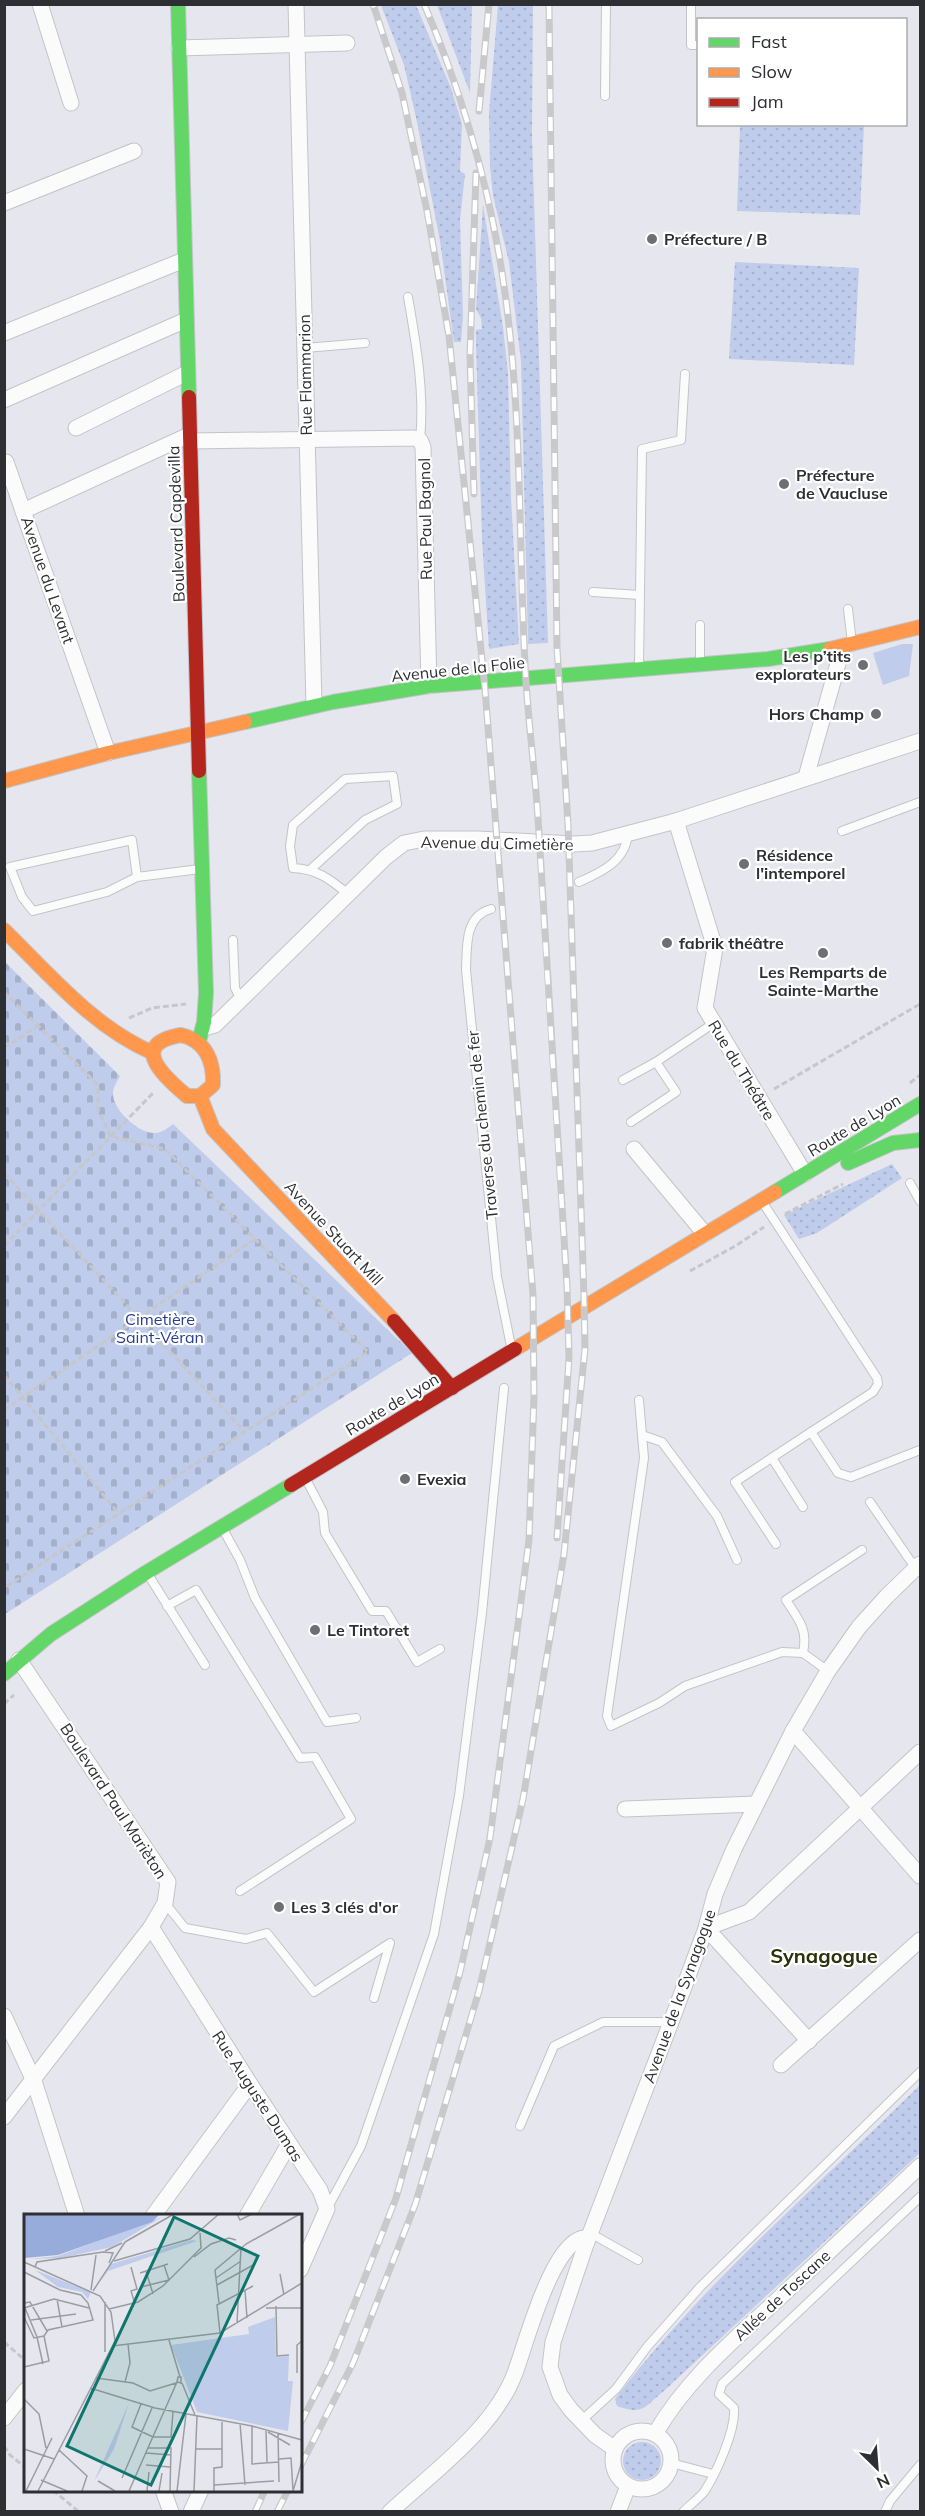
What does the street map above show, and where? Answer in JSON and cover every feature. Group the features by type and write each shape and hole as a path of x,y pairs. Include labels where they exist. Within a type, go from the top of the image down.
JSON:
{"main road":[{"name":"Boulevard Capdevilla","path":"178,4 189,438 201,812 205,868 206,1004 201,1034"},
{"name":"Avenue de la Folie","path":"4,781 108,753 314,705 429,686 768,659 845,646 921,627"},
{"path":"4,930 96,1018 132,1045 153,1053"},
{"path":"201,1034 210,1058 214,1076 213,1085 200,1096 187,1096 157,1068 153,1053 157,1043 173,1035 201,1034"},
{"name":"Avenue Stuart Mill","path":"200,1096 213,1129 422,1351 452,1388"},
{"name":"Route de Lyon","path":"4,1674 51,1634 147,1572 921,1104"},
{"name":"Route de Lyon","path":"805,1174 834,1169 902,1141 913,1138 921,1140"}],"street":[{"path":"40,4 71,103"},
{"name":"Rue Flammarion","path":"296,4 314,705"},
{"path":"179,48 347,43"},
{"path":"4,203 134,151"},
{"path":"4,333 184,260"},
{"path":"4,400 186,320"},
{"path":"76,428 187,373"},
{"name":"Rue Paul Bagnol","path":"189,438 414,438 420,440 423,447 429,686"},
{"name":"Avenue du Levant","path":"108,753 23,511 189,438"},
{"path":"6,462 23,511"},
{"path":"806,777 845,646"},
{"name":"Avenue du Cimetière","path":"201,1034 215,1026 386,857 404,843 424,839 478,839 592,843 675,821 921,741"},
{"name":"Rue du Théâtre","path":"675,821 715,948 705,1008 805,1174"},
{"path":"634,1149 705,1234"},
{"name":"Avenue de la Synagogue","path":"615,2449 594,2435 581,2421 555,2385 550,2367 550,2355 589,2235 706,1928 715,1894 756,1804 793,1731 828,1671 860,1627 887,1596 919,1568"},
{"name":"Boulevard Paul Marièton","path":"4,2117 151,1927 165,1903 168,1882 19,1660"},
{"path":"793,1731 921,1876"},
{"path":"809,2041 706,1928 749,1912 921,1752"},
{"path":"625,1809 756,1804"},
{"name":"Rue Auguste Dumas","path":"151,1927 320,2190 327,2209"},
{"path":"781,2065 921,1940"},
{"path":"4,2016 34,2080 76,2214"},
{"path":"154,2214 250,2084"},
{"path":"248,2214 289,2144"},
{"name":"Allée de Toscane","path":"655,2434 672,2407 722,2353 921,2166"},
{"path":"302,2265 327,2209"},
{"path":"390,2511 480,2429 494,2411 515,2374 537,2306 565,2250 574,2240 589,2235"},
{"path":"4,2418 24,2393"},
{"path":"636,2431 655,2434 668,2446 671,2463 668,2474 660,2483 650,2488 639,2489 628,2486 614,2470 612,2459 615,2449 620,2441 636,2431"},
{"path":"618,2511 628,2486"},
{"path":"164,2492 171,2511"},
{"path":"191,2511 200,2492"}],"lane":[{"path":"605,96 606,4"},
{"path":"691,4 691,45 697,45"},
{"path":"408,297 415,333 422,407 420,440"},
{"path":"304,348 365,343"},
{"path":"639,671 642,449 681,440 685,374"},
{"path":"592,592 640,595"},
{"path":"845,646 848,609"},
{"path":"700,625 700,666"},
{"path":"311,869 365,820 397,804 393,776 345,779 293,825 290,846 293,868 311,869 326,876 348,894"},
{"path":"842,831 921,802"},
{"path":"579,882 603,871 620,858 627,844 628,833"},
{"path":"137,877 132,840 10,867 22,897 33,911 107,892 137,877 205,868"},
{"name":"Traverse du chemin de fer","path":"490,909 474,918 471,925 466,970 497,1276 512,1352"},
{"path":"233,940 235,988 241,1000"},
{"path":"623,1080 656,1062 714,1023"},
{"path":"632,1122 676,1092 656,1062"},
{"path":"910,1183 921,1201"},
{"path":"761,1200 877,1378 878,1384 873,1392 735,1482 776,1544"},
{"path":"327,2209 361,2146 434,1934 461,1784 482,1613 504,1388"},
{"path":"639,1400 644,1458 607,1716 611,1726 659,1703 685,1686 782,1652 803,1653 828,1671"},
{"path":"811,1432 838,1473 844,1476 858,1475 921,1450"},
{"path":"642,1435 662,1442 717,1516 737,1560"},
{"path":"772,1458 803,1507"},
{"path":"304,1477 323,1512 326,1533 372,1611 386,1611 417,1662 440,1649"},
{"path":"870,1502 919,1568"},
{"path":"222,1527 240,1560 255,1598 327,1722 356,1718"},
{"path":"803,1653 806,1638 801,1622 786,1600 862,1550"},
{"path":"147,1572 205,1665"},
{"path":"167,1606 196,1590 300,1758 315,1757 351,1819 240,1891"},
{"path":"165,1903 185,1928 246,1939 267,1934 314,1992 390,1943 374,1998"},
{"path":"520,2126 554,2046 603,2022 671,2022"},
{"path":"581,2421 616,2389 647,2347 701,2286 921,2072"},
{"path":"683,2511 704,2492 724,2450 735,2416 734,2408 719,2394 722,2384 921,2197"},
{"path":"589,2235 638,2260"},
{"path":"671,2463 713,2474"},
{"path":"885,2511 890,2501 921,2465"}],"path":[{"path":"4,992 98,1085 99,1109 110,1136"},
{"path":"126,1019 153,1008 188,1004"},
{"path":"759,1098 921,1004"},
{"path":"4,1048 38,1026"},
{"path":"4,1246 155,1091"},
{"path":"4,1588 368,1352 165,1149 110,1136"},
{"path":"4,1173 245,1432"},
{"path":"4,1410 255,1239"},
{"path":"4,1375 118,1514"},
{"path":"4,2342 24,2359"},
{"path":"4,2446 10,2455 24,2466"},
{"path":"55,2492 79,2511"}],"green space":[{"path":"381,5 416,5 451,88 462,124 460,171 465,174 460,220 463,316 461,342 454,342 440,241 404,65"},
{"path":"437,5 472,5 470,93"},
{"path":"498,5 533,5 532,136 548,643 528,644 521,361 509,262 493,196 490,167 489,113"},
{"path":"740,126 864,126 860,215 737,211"},
{"path":"483,205 503,327 508,374 511,498 519,644 489,649 482,539 476,345 476,330 482,329 481,318 476,309"},
{"path":"735,262 859,268 854,365 729,359"},
{"path":"902,644 913,644 909,676 883,685 873,653"},
{"name":"Cimetière Saint-Véran","path":"4,961 120,1076 114,1089 114,1100 128,1120 150,1133 161,1132 173,1124 412,1353 5,1614"},
{"path":"892,1164 902,1178 817,1233 799,1239 784,1215"},
{"path":"920,2085 920,2153 648,2405 639,2410 617,2406 615,2399 649,2356 723,2275"},
{"path":"642,2442 655,2448 661,2461 655,2474 642,2480 629,2474 623,2461 629,2448"}],"railway":[{"path":"302,2420 330,2366 396,2198 460,1972 490,1838 529,1540 534,1396 533,1295 485,689 449,336 427,211 402,93 373,4"},
{"path":"424,4 463,107 483,178 498,249 510,335 517,434 526,682 538,818 567,1286 569,1358 557,1538"},
{"path":"479,111 489,4"},
{"path":"302,2463 353,2363 415,2205 479,1991 523,1799 564,1554 585,1349 568,824 557,648 549,4"},
{"path":"474,494 470,356 476,173"},
{"path":"255,2512 264,2492"},
{"path":"277,2512 287,2492"}],"traffic: fast":[{"path":"178,4 189,397"},
{"path":"245,722 333,702 429,686 768,659 830,649"},
{"path":"199,771 206,993 204,1022 199,1041"},
{"path":"775,1192 920,1104"},
{"path":"848,1163 893,1143 920,1140"},
{"path":"4,1674 51,1634 147,1572 291,1485"}],"traffic: slow":[{"path":"830,649 920,627"},
{"path":"4,781 108,753 245,722"},
{"path":"4,930 92,1015 131,1042 153,1053"},
{"path":"181,1035 197,1042 210,1060 213,1085 200,1096 187,1096 168,1079 155,1061 153,1053 156,1046 165,1039 181,1035"},
{"path":"200,1096 213,1129 394,1321"},
{"path":"515,1349 775,1192"}],"traffic: jam":[{"path":"189,397 199,771"},
{"path":"394,1321 452,1388"},
{"path":"291,1485 515,1349"}],"place":[{"name":"Préfecture / B","path":"652,239"},
{"name":"Préfecture de Vaucluse","path":"784,484"},
{"name":"Les p’tits explorateurs","path":"863,665"},
{"name":"Hors Champ","path":"876,714"},
{"name":"Résidence l'intemporel","path":"744,864"},
{"name":"fabrik théâtre","path":"667,943"},
{"name":"Les Remparts de Sainte-Marthe","path":"823,953"},
{"name":"Evexia","path":"405,1479"},
{"name":"Le Tintoret","path":"315,1630"},
{"name":"Les 3 clés d'or","path":"279,1907"}],"district":[{"name":"Synagogue","path":"824,1955"}]}
